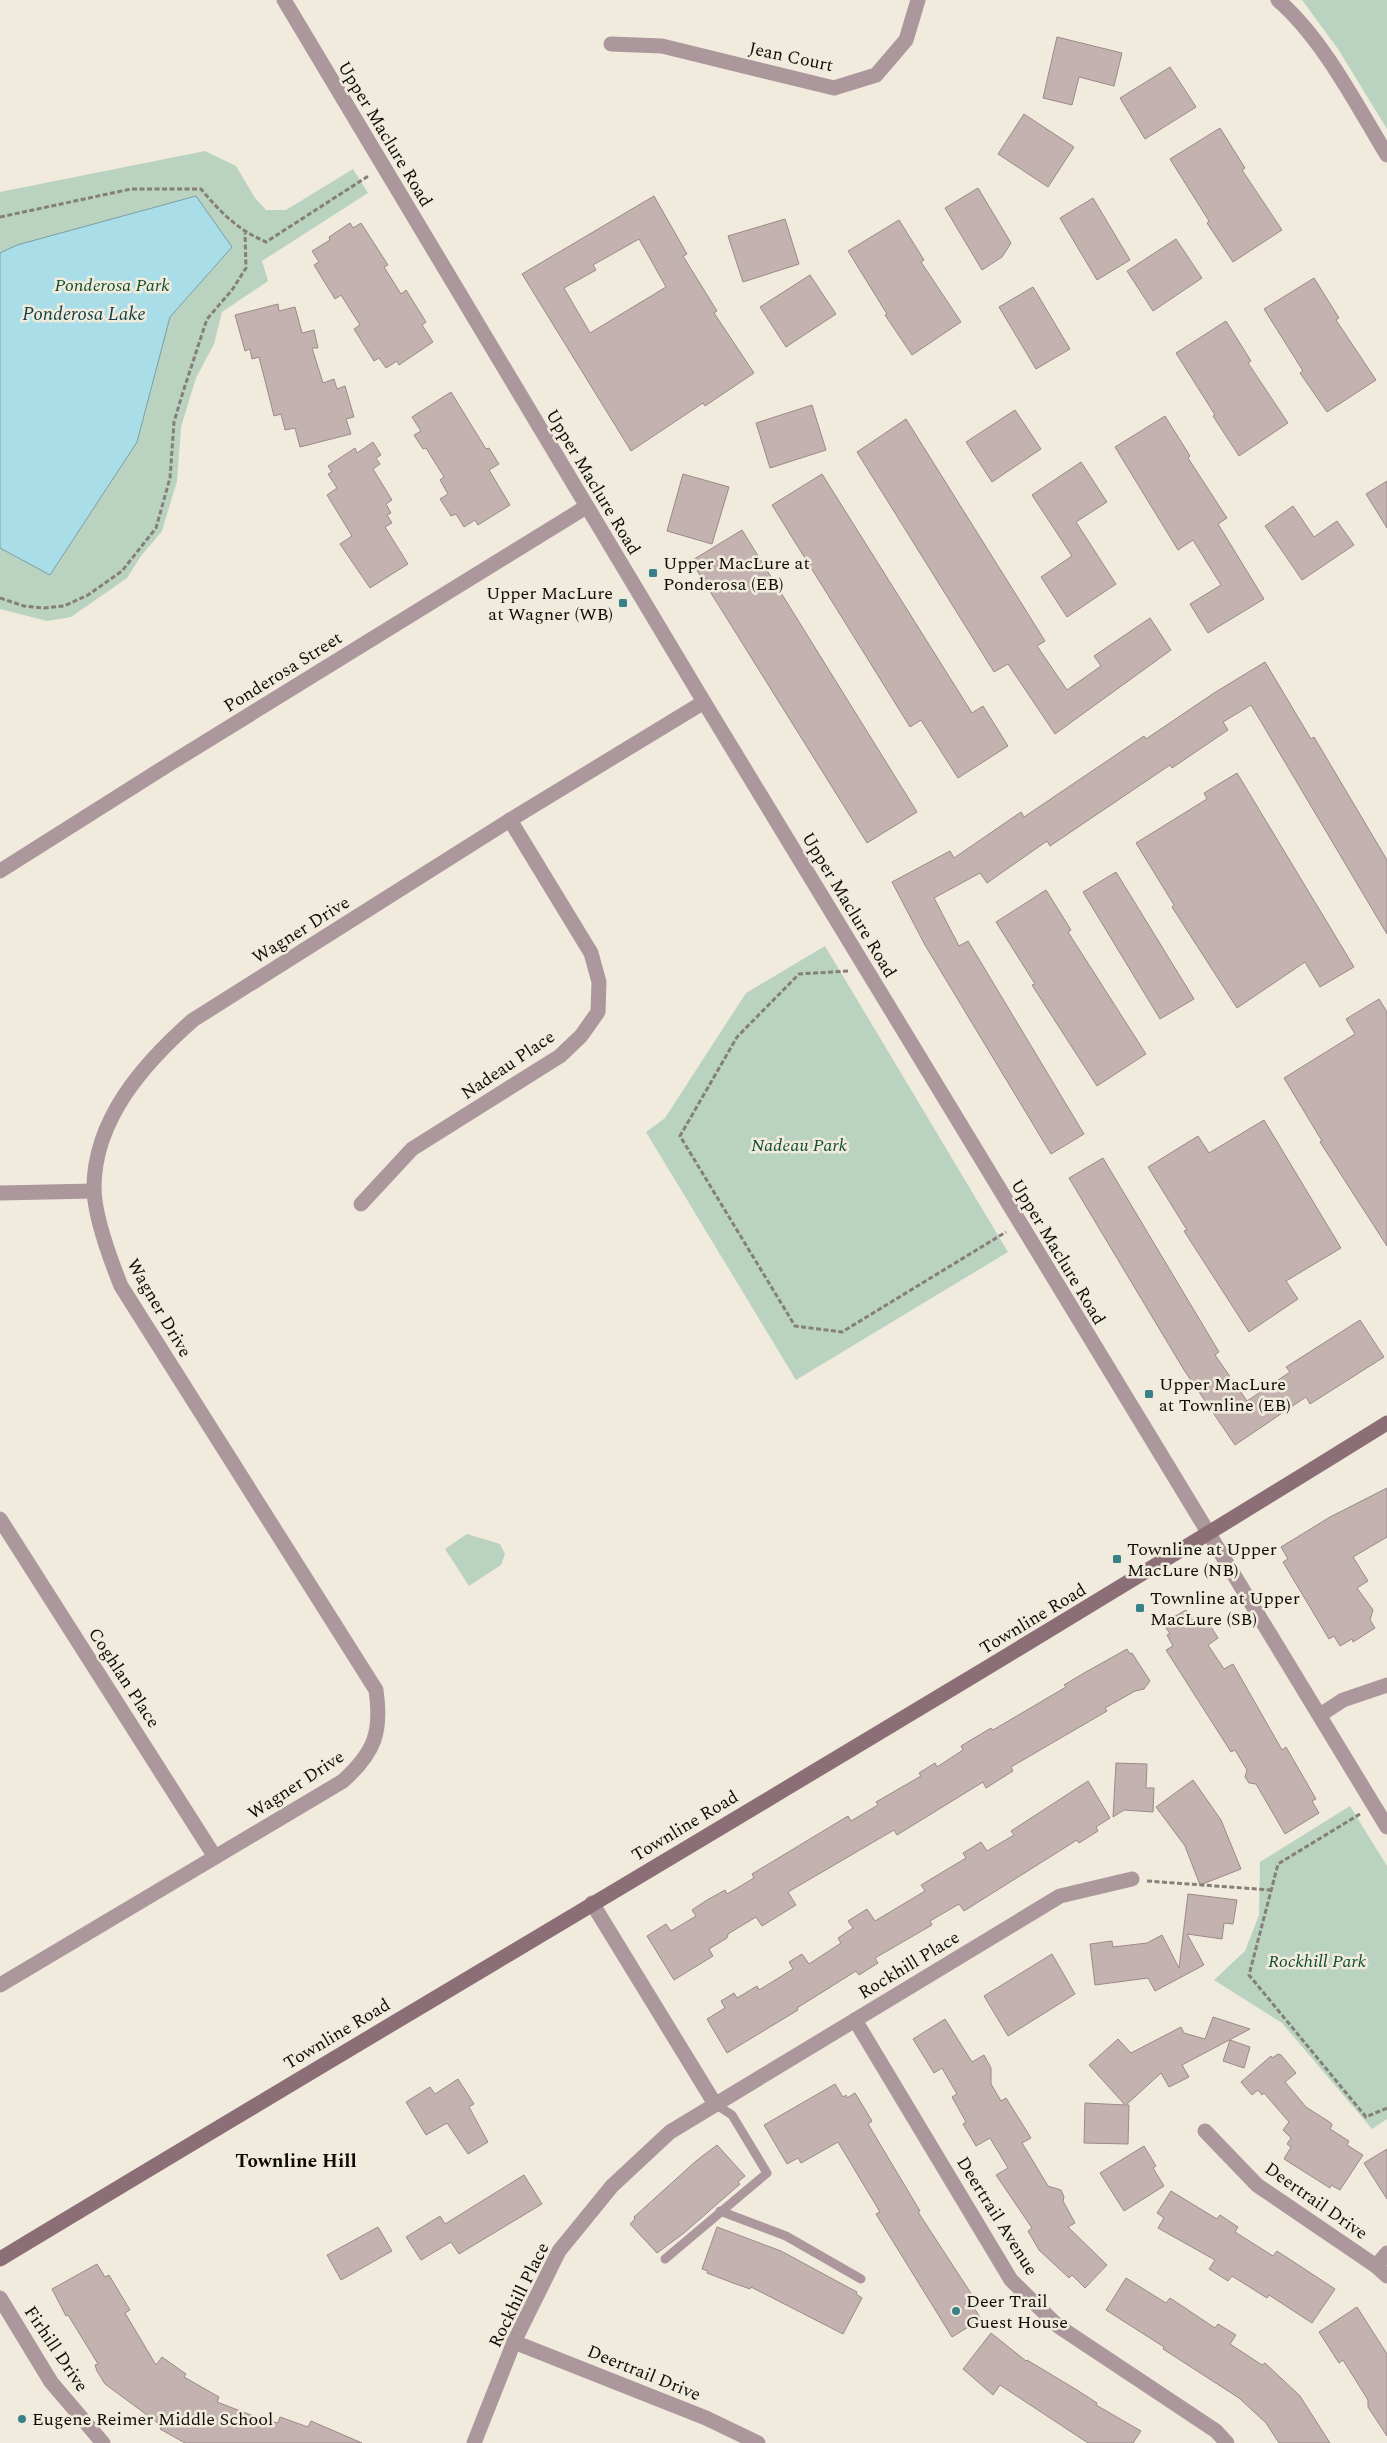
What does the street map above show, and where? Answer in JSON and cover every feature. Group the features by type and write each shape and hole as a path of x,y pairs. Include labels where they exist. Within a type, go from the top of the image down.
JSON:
{"street":[{"name":"Upper Maclure Road","path":"284,0 586,507 1387,1827"},
{"name":"Jean Court","path":"611,44 662,46 834,88 876,75 906,40 918,0"},
{"path":"1278,0 1294,13 1326,57 1387,155"},
{"name":"Ponderosa Street","path":"0,871 179,758 586,507"},
{"name":"Wagner Drive","path":"0,1985 343,1781 362,1764 376,1740 379,1715 376,1690 121,1286 109,1256 94,1191 98,1159 108,1126 139,1073 164,1046 193,1020 510,820 704,702"},
{"name":"Nadeau Place","path":"360,1204 412,1150 560,1056 581,1036 598,1012 599,982 591,953 510,820"},
{"path":"0,1193 94,1191"},
{"name":"Townline Road","path":"0,2260 592,1903 1031,1643 1387,1423"},
{"name":"Coghlan Place","path":"0,1520 215,1857"},
{"path":"1320,1715 1344,1700 1387,1685"},
{"name":"Rockhill Place","path":"474,2443 514,2342 559,2252 612,2186 670,2132 1060,1896 1132,1879"},
{"path":"592,1903 715,2104"},
{"name":"Deertrail Avenue","path":"855,2020 1012,2280 1058,2326 1216,2431 1227,2443"},
{"name":"Deertrail Drive","path":"1205,2131 1257,2185 1382,2271"},
{"path":"1382,2271 1387,2253"},
{"name":"Firhill Drive","path":"0,2298 51,2382 103,2443"},
{"name":"Deertrail Drive","path":"514,2342 706,2418 758,2443"}],"lane":[{"path":"665,2259 766,2173 732,2115 715,2104"},
{"path":"720,2211 786,2236 861,2279"}],"path":[{"path":"0,217 131,188 201,189 222,213 245,233 266,242 383,167"},
{"path":"0,598 24,606 44,608 64,606 88,595 122,571 156,528 170,478 174,422 187,377 201,341 206,319 232,290 246,268 245,233"},
{"path":"866,970 799,974 737,1037 680,1136 795,1326 842,1332 1020,1224"},
{"path":"1374,1805 1278,1864 1249,1974 1366,2117 1387,2108"},
{"path":"1132,1879 1271,1890"}],"green space":[{"path":"1302,0 1387,0 1387,129 1338,49"},
{"name":"Ponderosa Park","path":"205,151 236,166 255,198 266,210 286,210 353,169 368,193 262,261 268,281 222,312 214,344 196,378 181,427 177,481 162,531 141,556 127,578 71,617 47,621 0,609 0,192"},
{"name":"Nadeau Park","path":"825,946 1008,1252 796,1380 646,1132 665,1118 746,993"},
{"path":"467,1534 500,1544 505,1554 501,1565 469,1586 445,1549"},
{"name":"Rockhill Park","path":"1350,1806 1387,1866 1387,2119 1372,2129 1282,2023 1214,1980 1245,1951 1259,1915 1260,1862"}],"water":[{"name":"Ponderosa Lake","path":"196,196 232,247 170,317 137,442 50,575 0,548 0,253 17,245"}],"building":[{"path":"1057,37 1122,53 1114,86 1079,77 1072,105 1043,98"},
{"path":"1170,67 1196,107 1145,139 1120,98"},
{"path":"1024,114 1074,147 1048,187 998,154"},
{"path":"1220,128 1245,168 1242,170 1282,230 1233,262 1207,223 1209,221 1170,159"},
{"path":"978,188 1011,243 1002,257 982,270 945,208"},
{"path":"654,196 687,254 683,256 717,311 714,313 754,373 705,406 703,403 631,451 522,274","holes":["639,239 666,287 590,333 564,288 596,270 593,265"]},
{"path":"1093,198 1130,260 1097,280 1060,218"},
{"path":"785,219 799,264 743,282 728,236"},
{"path":"899,220 924,260 921,262 961,322 912,355 885,315 887,314 848,251"},
{"path":"350,223 353,228 361,223 388,265 384,267 401,294 406,290 426,322 422,325 433,342 399,365 397,361 386,368 379,358 374,361 354,329 360,325 341,295 335,299 314,265 319,262 312,251 330,240 329,237"},
{"path":"1176,239 1202,278 1153,311 1127,271"},
{"path":"810,275 836,314 786,347 760,307"},
{"path":"1314,278 1339,318 1336,320 1376,380 1327,412 1300,373 1303,371 1264,309"},
{"path":"1033,287 1070,349 1036,369 999,307"},
{"path":"278,304 279,311 295,307 302,333 314,330 318,348 312,348 323,383 334,379 337,389 345,386 354,417 346,419 351,434 300,447 295,428 285,430 281,414 274,416 259,357 252,359 250,349 245,351 235,315"},
{"path":"1226,321 1251,361 1248,363 1288,423 1239,456 1176,353"},
{"path":"451,392 486,449 489,448 499,464 489,470 510,505 478,525 475,520 464,527 456,514 451,516 440,499 448,494 440,480 444,477 426,448 423,449 414,435 421,431 412,417"},
{"path":"812,405 826,450 770,468 756,423"},
{"path":"1015,410 1041,449 992,482 966,442"},
{"path":"1165,416 1190,456 1188,458 1227,518 1218,524 1264,599 1208,633 1190,604 1221,585 1193,540 1178,550 1115,447"},
{"path":"906,419 1045,641 1037,646 1067,690 1101,666 1094,656 1150,618 1171,650 1055,734 1008,664 994,672 857,452"},
{"path":"373,442 381,455 376,458 380,464 373,469 392,500 386,504 391,513 387,515 392,523 385,527 408,564 370,588 340,544 352,536 327,495 337,488 328,474 332,472 328,466 355,448 357,453"},
{"path":"1081,462 1107,502 1076,522 1116,584 1067,617 1041,577 1072,556 1032,495"},
{"path":"683,474 729,487 712,544 667,531"},
{"path":"822,474 972,713 983,706 1008,746 958,778 921,720 910,727 772,505"},
{"path":"1387,481 1387,528 1366,494"},
{"path":"1293,506 1314,537 1337,521 1354,545 1302,580 1265,526"},
{"path":"742,530 917,812 867,843 691,561"},
{"path":"1265,662 1311,739 1314,737 1387,860 1387,934 1251,705 1223,722 1228,730 1172,768 1170,765 1050,846 1047,841 987,883 980,873 934,898 959,946 968,941 1084,1134 1051,1154 925,945 892,882 950,851 954,858 1021,812 1024,817 1144,736 1146,739 1214,693"},
{"path":"1237,773 1354,967 1320,987 1305,962 1237,1008 1172,907 1174,905 1136,843 1207,799 1204,793"},
{"path":"1116,872 1194,999 1160,1019 1083,892"},
{"path":"1046,890 1071,930 1068,932 1146,1054 1097,1086 1032,985 1035,984 996,922"},
{"path":"1379,999 1387,1012 1387,1246 1320,1142 1322,1141 1284,1078 1355,1034 1346,1019"},
{"path":"1264,1120 1341,1248 1286,1281 1298,1299 1249,1332 1184,1231 1187,1230 1148,1167 1198,1136 1209,1153"},
{"path":"1103,1158 1219,1352 1215,1355 1247,1401 1290,1372 1286,1367 1360,1320 1384,1357 1310,1404 1306,1397 1235,1445 1184,1370 1069,1178"},
{"path":"1387,1488 1387,1537 1353,1557 1368,1581 1357,1588 1373,1610 1370,1620 1375,1628 1353,1642 1352,1639 1340,1646 1334,1636 1329,1639 1283,1562 1288,1559 1281,1547 1330,1517"},
{"path":"1186,1610 1196,1625 1206,1619 1218,1638 1208,1645 1224,1669 1233,1664 1282,1750 1286,1747 1316,1799 1312,1801 1319,1813 1285,1834 1256,1784 1249,1783 1245,1777 1247,1770 1235,1750 1231,1752 1166,1650 1173,1646 1167,1635 1170,1634 1163,1623"},
{"path":"1127,1649 1130,1654 1132,1653 1150,1681 1144,1689 1135,1691 1105,1708 1107,1711 1011,1767 1013,1771 986,1788 983,1782 897,1835 894,1830 788,1892 796,1905 762,1926 756,1917 728,1934 727,1938 709,1949 713,1956 674,1980 647,1936 666,1924 671,1931 696,1916 692,1910 707,1900 725,1890 727,1894 754,1878 752,1874 848,1816 851,1821 878,1805 876,1802 921,1776 919,1773 935,1763 937,1767 963,1750 961,1746 991,1728 993,1730 1066,1687 1064,1685"},
{"path":"1116,1763 1147,1764 1146,1788 1154,1788 1153,1812 1124,1810 1113,1817"},
{"path":"1193,1780 1221,1820 1241,1869 1200,1885 1185,1846 1156,1807"},
{"path":"1088,1781 1110,1818 1096,1827 1098,1831 1079,1843 1077,1840 964,1911 959,1904 930,1921 932,1925 875,1958 878,1963 859,1975 856,1971 797,2008 798,2010 727,2053 707,2019 725,2008 721,2001 734,1993 737,1998 757,1986 759,1990 793,1969 789,1962 802,1954 809,1964 841,1943 838,1938 853,1928 848,1921 867,1909 875,1921 925,1891 921,1885 966,1858 963,1853 981,1842 987,1851 1014,1835 1011,1831"},
{"path":"1188,1894 1237,1900 1233,1924 1224,1923 1222,1939 1187,1934 1204,1965 1155,1991 1148,1978 1095,1985 1090,1944 1112,1941 1113,1947 1147,1943 1162,1935 1179,1968"},
{"path":"1052,1954 1075,1994 1008,2036 984,1996"},
{"path":"1213,2017 1250,2029 1182,2065 1189,2077 1169,2087 1161,2073 1126,2105 1129,2105 1128,2144 1084,2143 1085,2103 1125,2105 1089,2065 1118,2039 1131,2053 1181,2027 1184,2033 1205,2039"},
{"path":"945,2019 972,2062 984,2055 991,2068 991,2084 1001,2101 1006,2098 1031,2138 1022,2143 1048,2186 1061,2190 1064,2197 1063,2201 1075,2223 1068,2227 1107,2265 1085,2288 1072,2275 1069,2278 1039,2250 1028,2231 1032,2228 996,2175 1008,2168 990,2138 976,2146 963,2124 966,2122 952,2097 957,2094 942,2068 934,2073 913,2039"},
{"path":"1230,2040 1250,2047 1244,2068 1223,2061"},
{"path":"1278,2054 1296,2073 1285,2082 1306,2107 1331,2123 1330,2129 1349,2141 1347,2145 1363,2155 1340,2190 1331,2185 1330,2188 1284,2159 1291,2147 1287,2144 1291,2138 1283,2130 1289,2122 1264,2093 1262,2095 1258,2090 1252,2095 1241,2082 1271,2056 1272,2058"},
{"path":"458,2079 474,2104 469,2107 488,2142 468,2154 447,2123 426,2135 406,2102 430,2087 435,2094"},
{"path":"835,2084 843,2097 846,2095 847,2098 855,2093 872,2121 868,2124 920,2211 918,2212 974,2298 970,2301 981,2319 952,2337 876,2214 880,2212 838,2142 801,2163 798,2158 787,2164 764,2125"},
{"path":"717,2145 745,2176 738,2182 740,2184 684,2233 657,2253 630,2224 635,2219 634,2217 696,2161"},
{"path":"1144,2146 1156,2166 1153,2168 1164,2186 1124,2211 1100,2173"},
{"path":"1387,2149 1387,2199 1364,2163"},
{"path":"524,2175 542,2204 459,2254 451,2242 421,2260 406,2237 440,2216 445,2224"},
{"path":"1171,2191 1217,2219 1220,2215 1238,2227 1235,2232 1273,2256 1277,2251 1335,2289 1312,2323 1269,2295 1267,2298 1232,2276 1228,2281 1209,2269 1215,2260 1158,2228 1164,2218 1157,2213"},
{"path":"378,2227 392,2251 341,2280 327,2255"},
{"path":"717,2227 781,2251 857,2292 856,2294 862,2298 843,2334 751,2287 750,2289 733,2283 707,2273 708,2271 702,2269"},
{"path":"97,2264 105,2277 109,2275 130,2310 125,2313 156,2365 162,2357 186,2374 184,2377 219,2397 217,2402 264,2420 278,2423 280,2417 308,2427 311,2421 362,2443 185,2443 160,2429 162,2426 105,2384 97,2371 95,2365 98,2364 68,2315 66,2316 52,2289"},
{"path":"1126,2278 1166,2303 1170,2298 1215,2328 1218,2324 1236,2335 1230,2344 1262,2365 1265,2363 1300,2396 1330,2443 1279,2443 1266,2423 1239,2398 1106,2310"},
{"path":"1357,2307 1387,2354 1387,2436 1368,2407 1368,2400 1343,2360 1339,2363 1319,2332"},
{"path":"991,2333 1026,2361 1077,2390 1097,2403 1096,2405 1141,2431 1133,2443 1088,2443 1000,2385 993,2395 963,2369"}],"place":[{"name":"Upper MacLure at Ponderosa (EB)","path":"653,573"},
{"name":"Upper MacLure at Wagner (WB)","path":"623,603"},
{"name":"Upper MacLure at Townline (EB)","path":"1149,1394"},
{"name":"Townline at Upper MacLure (NB)","path":"1117,1559"},
{"name":"Townline at Upper MacLure (SB)","path":"1140,1608"},
{"name":"Deer Trail Guest House","path":"956,2311"},
{"name":"Eugene Reimer Middle School","path":"22,2419"}],"district":[{"name":"Townline Hill","path":"296,2161"}]}
